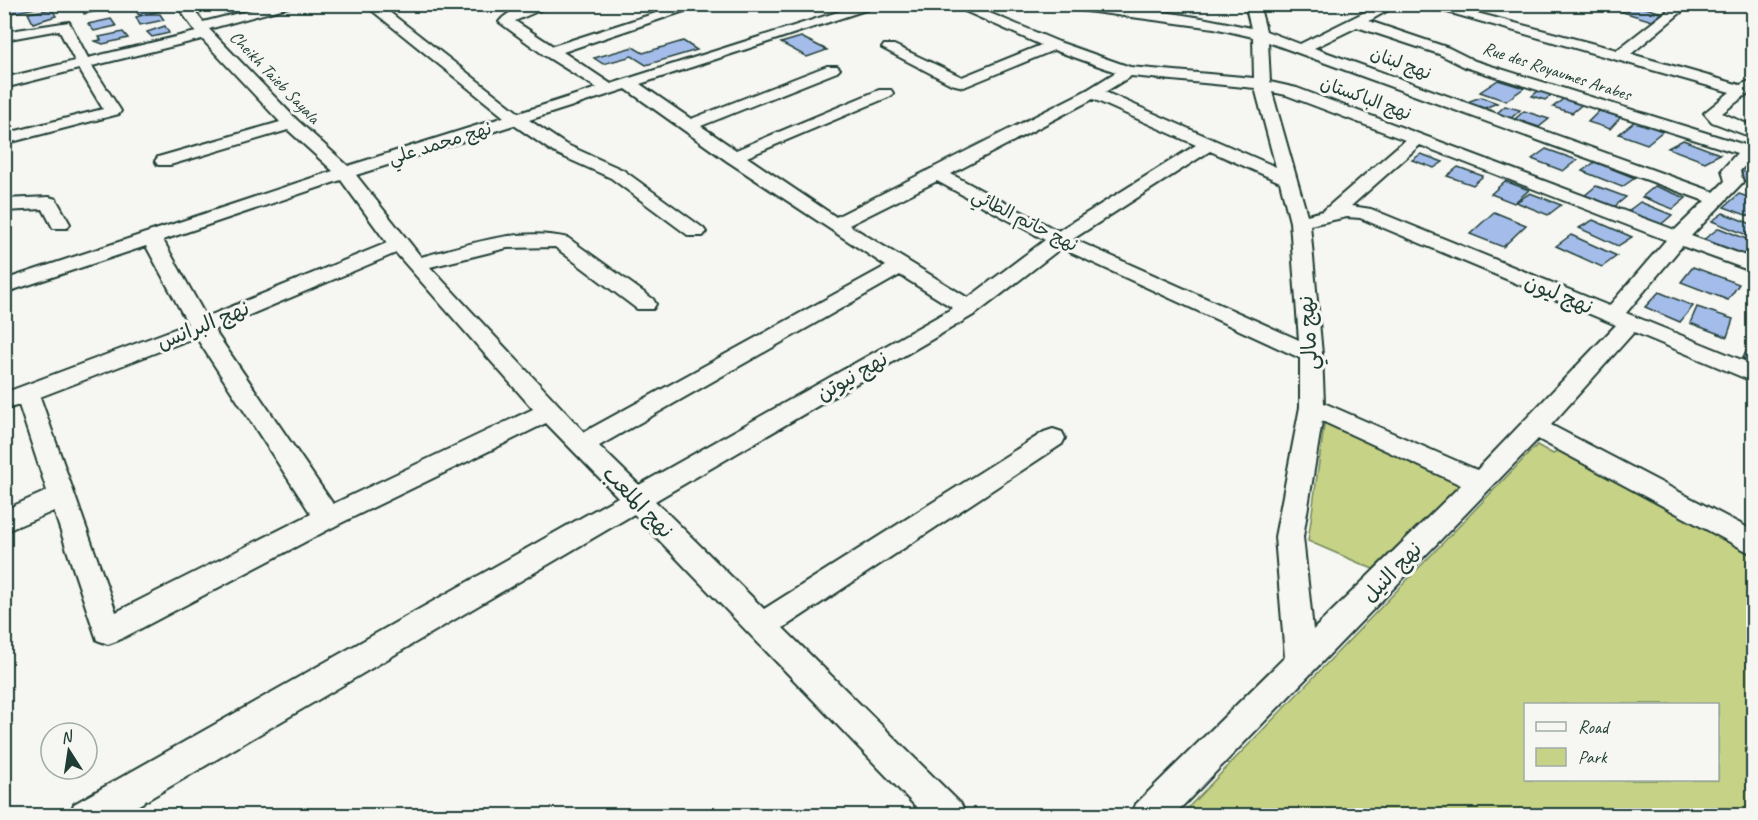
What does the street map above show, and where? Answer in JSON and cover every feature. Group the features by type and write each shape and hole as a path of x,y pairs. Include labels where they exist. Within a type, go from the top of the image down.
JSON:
{"street":[{"name":"Cheikh Taieb Sayala","path":"182,4 203,30 291,124 345,173"},
{"path":"4,83 293,4"},
{"path":"370,4 517,119 559,148 617,174 696,232"},
{"path":"548,4 506,21 549,52 609,89"},
{"path":"549,52 699,4"},
{"name":"نهج محمد علي","path":"4,288 345,173 878,4"},
{"name":"نهج الباكستان","path":"955,4 1054,45 1128,71 1262,84 1291,91 1754,266"},
{"name":"نهج لبنان","path":"1064,4 1214,24 1260,33 1714,198"},
{"name":"نهج مالي","path":"1252,4 1260,33 1262,84 1300,222 1311,354 1312,407 1289,537 1301,665"},
{"path":"1304,48 1393,4"},
{"path":"1425,4 1626,50 1748,86"},
{"path":"1655,4 1682,7"},
{"path":"1626,50 1682,7"},
{"path":"1544,20 1626,50"},
{"name":"Rue des Royaumes Arabes","path":"1358,22 1444,51 1470,64 1751,143"},
{"path":"4,36 64,25 83,63 118,118 4,139"},
{"path":"889,48 956,81 964,82 1054,45"},
{"path":"690,125 832,69"},
{"name":"نهج حاتم الطائي","path":"938,174 1093,93 1128,71"},
{"path":"628,83 835,225 899,267 969,308"},
{"path":"1748,86 1712,113 1751,143 1731,170 1734,182 1754,189"},
{"path":"733,157 885,93"},
{"path":"1093,93 1288,179"},
{"path":"164,161 291,124"},
{"path":"1300,222 1331,213 1418,138"},
{"name":"نهج نيوتن","path":"86,816 969,308 1058,238 1207,145"},
{"name":"نهج الملعب","path":"345,173 399,245 549,411 949,816"},
{"path":"835,225 938,174"},
{"name":"نهج حاتم الطائي","path":"938,174 1058,238 1311,354"},
{"name":"نهج النيل","path":"1148,816 1301,665 1535,427 1621,320 1678,238 1714,198 1734,182"},
{"path":"4,205 49,203 60,224"},
{"name":"نهج ليون","path":"1331,213 1364,213 1754,374"},
{"path":"152,238 201,327 328,518"},
{"path":"418,264 507,243 549,240 561,242 645,304"},
{"name":"نهج البرانس","path":"16,398 201,327 399,245"},
{"path":"582,444 899,267"},
{"path":"16,398 62,496 108,631 328,518 549,411"},
{"path":"1312,407 1480,482"},
{"path":"1535,427 1754,544"},
{"path":"761,626 1053,438"},
{"path":"4,522 62,496"}],"green space":[{"path":"1325,419 1464,482 1373,569 1308,541"},
{"path":"1537,445 1553,454 1559,449 1753,553 1753,815 1180,816"}],"building":[{"path":"4,4 39,4 41,7 12,13 11,11 4,12"},
{"path":"105,4 109,9 84,14 82,7"},
{"path":"156,4 160,11 142,15 138,14 135,8"},
{"path":"1618,4 1632,4 1662,13 1652,21 1610,8"},
{"path":"52,9 56,16 33,23 28,13"},
{"path":"160,14 164,20 140,25 136,17"},
{"path":"111,19 116,26 94,31 88,24"},
{"path":"165,26 169,33 152,37 147,32"},
{"path":"123,32 128,38 103,44 95,41 101,40 99,37"},
{"path":"801,37 827,50 807,57 781,43"},
{"path":"683,41 697,50 646,65 632,56 603,64 594,58 633,47 643,53"},
{"path":"1498,80 1524,88 1506,101 1480,92"},
{"path":"1542,88 1555,92 1545,100 1532,96"},
{"path":"1567,96 1585,102 1572,113 1553,107"},
{"path":"1481,97 1497,103 1480,110 1464,103"},
{"path":"1505,106 1520,110 1509,120 1495,115"},
{"path":"1524,111 1549,119 1539,127 1515,119"},
{"path":"1599,111 1621,117 1610,129 1588,122"},
{"path":"1635,121 1663,131 1647,144 1619,134"},
{"path":"1683,140 1720,154 1705,162 1668,148"},
{"path":"1546,149 1577,160 1563,171 1532,159"},
{"path":"1421,154 1443,162 1434,168 1412,160"},
{"path":"1595,162 1635,178 1622,187 1582,171"},
{"path":"1754,164 1754,184 1736,177"},
{"path":"1458,167 1483,176 1473,185 1447,176"},
{"path":"1505,181 1529,190 1514,203 1491,194"},
{"path":"1596,186 1626,197 1614,207 1584,196"},
{"path":"1655,186 1686,198 1673,209 1642,197"},
{"path":"1530,193 1561,205 1548,215 1516,202"},
{"path":"1739,194 1754,199 1754,218 1724,207"},
{"path":"1640,202 1672,215 1657,228 1624,214"},
{"path":"1494,212 1526,225 1503,247 1470,234"},
{"path":"1723,213 1754,225 1754,238 1712,221"},
{"path":"1593,220 1632,237 1618,246 1579,228"},
{"path":"1719,228 1754,242 1754,255 1745,262 1699,243"},
{"path":"1571,235 1617,256 1602,267 1556,246"},
{"path":"1693,267 1739,284 1728,300 1681,282"},
{"path":"1659,292 1693,306 1680,322 1645,307"},
{"path":"1697,307 1733,319 1727,337 1690,323"},
{"path":"1752,338 1754,339 1754,362 1743,358"}]}
